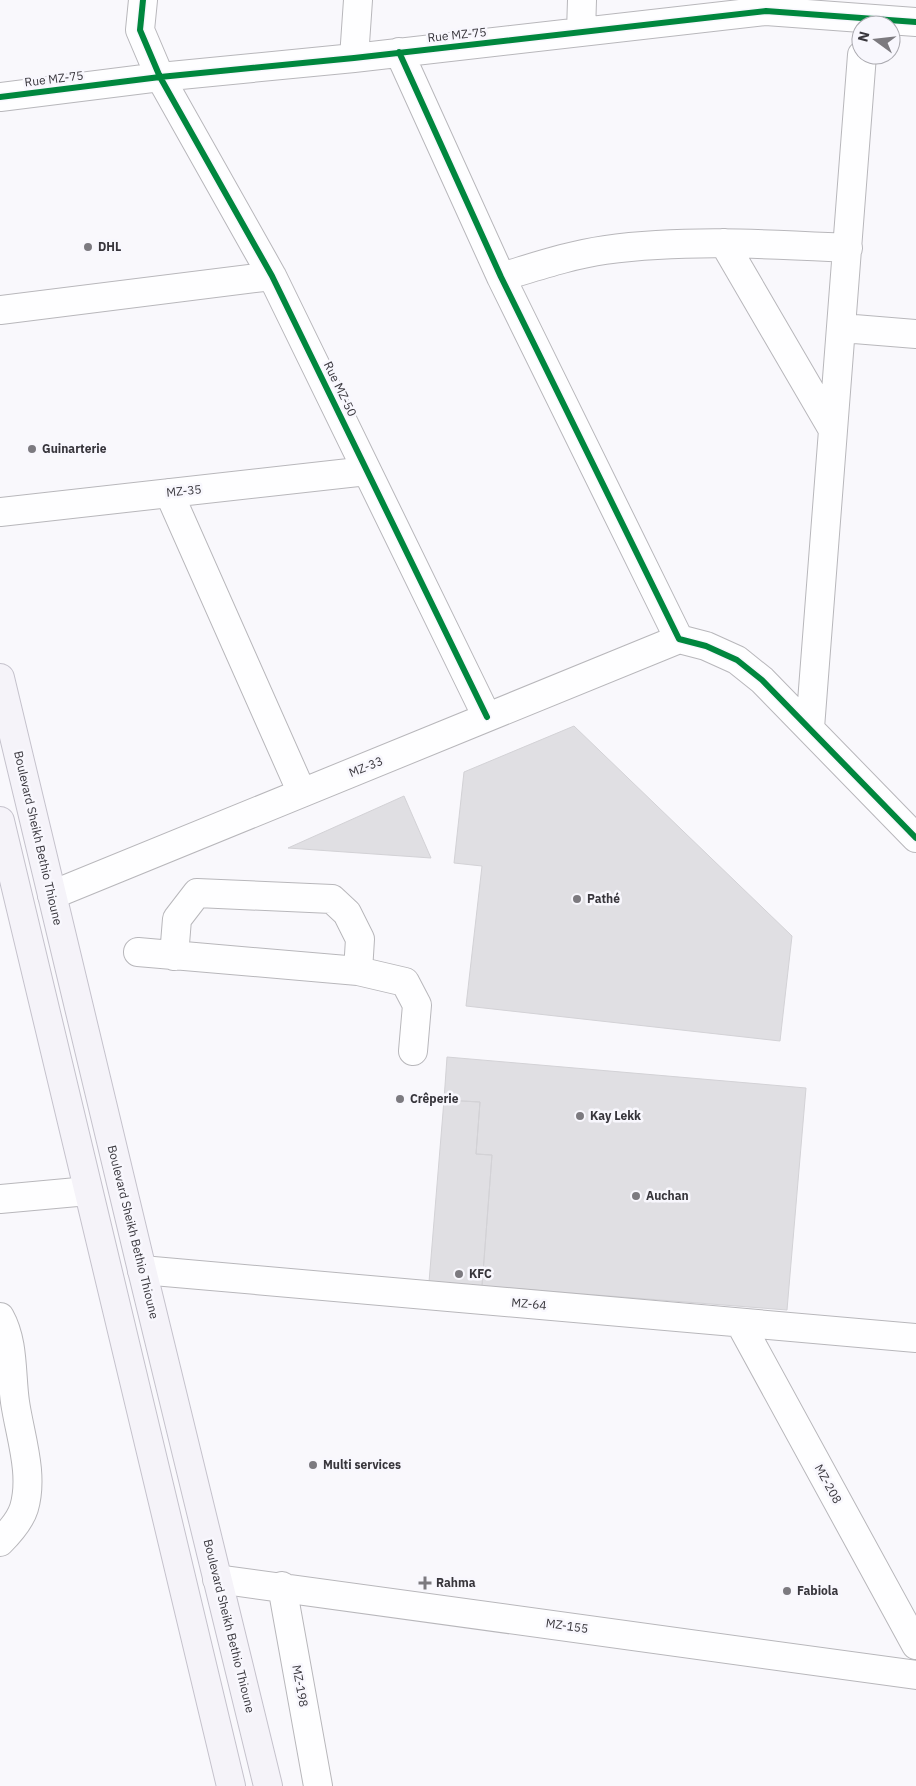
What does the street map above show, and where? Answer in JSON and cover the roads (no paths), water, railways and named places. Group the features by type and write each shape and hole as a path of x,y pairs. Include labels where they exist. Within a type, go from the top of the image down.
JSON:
{"main road":[{"name":"Boulevard Sheikh Bethio Thioune","path":"0,678 268,1786"},
{"path":"0,821 230,1786"}],"street":[{"name":"Rue MZ-50","path":"143,0 140,30 160,77 272,276 488,717"},
{"path":"354,58 358,0"},
{"path":"580,32 582,0"},
{"name":"Rue MZ-75","path":"0,97 160,77 354,58 766,11 851,20"},
{"name":"Rue MZ-75","path":"901,22 916,22"},
{"path":"399,52 502,277 679,639 706,646 736,660 762,680 916,838"},
{"path":"810,728 861,65"},
{"path":"502,277 558,260 604,250 672,244 724,243 848,248"},
{"path":"724,243 833,430"},
{"path":"0,310 272,276"},
{"path":"842,328 916,334"},
{"name":"MZ-35","path":"0,512 367,471"},
{"path":"170,493 302,792"},
{"name":"MZ-33","path":"52,894 679,639"},
{"path":"174,956 177,919 196,893 332,899 347,913 360,939 358,971"},
{"path":"138,952 358,971 404,982 416,1005 413,1051"},
{"path":"0,1199 88,1191"},
{"name":"MZ-64","path":"142,1270 916,1338"},
{"path":"0,1317 6,1326 10,1351 8,1402 12,1451 28,1483 24,1508 12,1531 0,1542"},
{"name":"MZ-208","path":"740,1323 916,1645"},
{"name":"MZ-155","path":"217,1579 282,1586 916,1675"},
{"name":"MZ-198","path":"282,1586 318,1786"}],"place":[{"name":"DHL","path":"88,247"},
{"name":"Guinarterie","path":"32,449"},
{"name":"Pathé","path":"577,899"},
{"name":"Crêperie","path":"400,1099"},
{"name":"Kay Lekk","path":"580,1116"},
{"name":"Auchan","path":"636,1196"},
{"name":"KFC","path":"459,1274"},
{"name":"Multi services","path":"313,1465"},
{"name":"Rahma","path":"425,1583"},
{"name":"Fabiola","path":"787,1591"}]}
